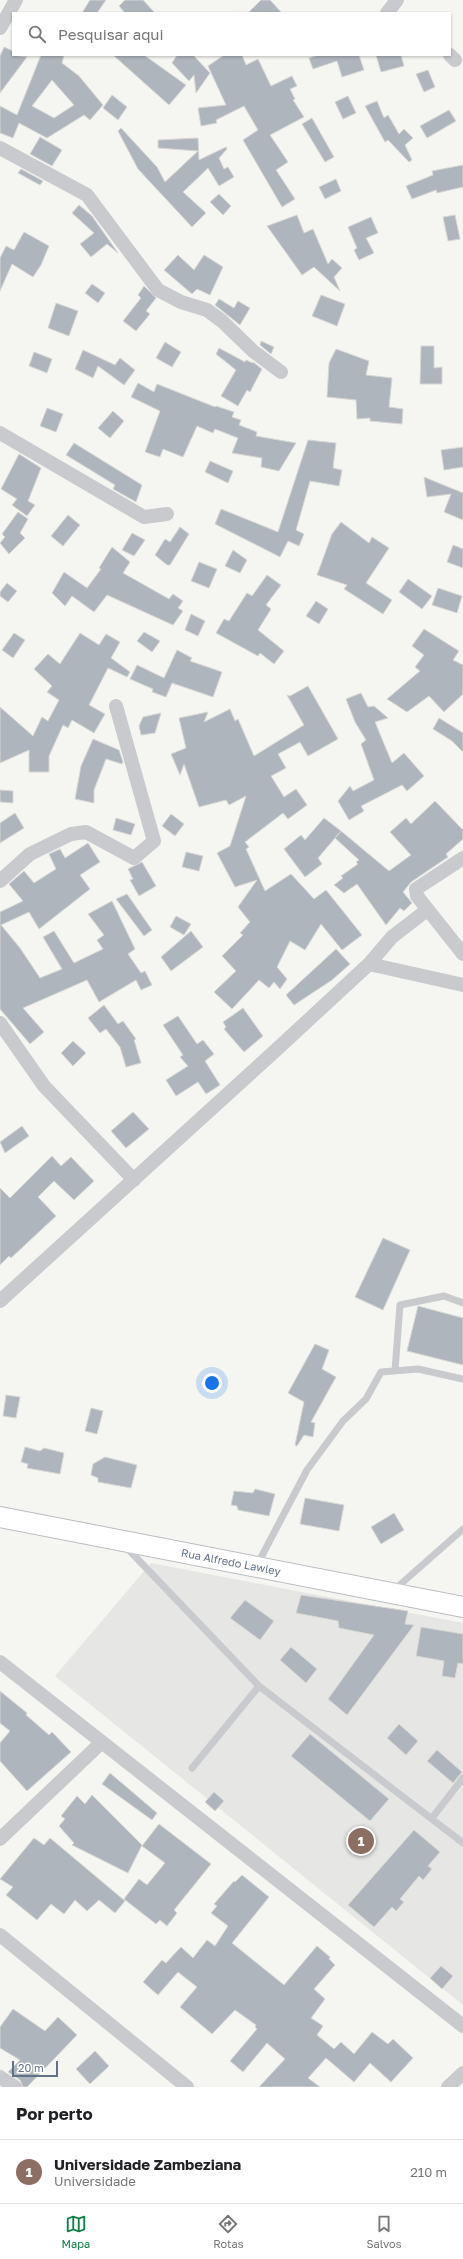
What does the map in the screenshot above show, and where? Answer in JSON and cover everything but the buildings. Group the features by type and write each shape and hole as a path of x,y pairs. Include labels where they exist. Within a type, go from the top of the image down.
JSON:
{"main road":[{"name":"Rua Alfredo Lawley","path":"0,1517 463,1607"}],"street":[{"path":"0,28 16,0"},
{"path":"388,12 397,0"},
{"path":"0,148 87,195 158,290 181,302 207,310 222,321 253,351 281,372"},
{"path":"0,434 144,516 167,514"},
{"path":"0,881 30,854 71,834 86,832 134,858 154,841 116,706"},
{"path":"463,858 416,888 417,896 463,954"},
{"path":"0,1301 369,964 392,937 427,910"},
{"path":"369,964 463,985"},
{"path":"0,1023 44,1086 134,1180"},
{"path":"0,1662 463,2026"},
{"path":"0,1840 102,1742"},
{"path":"0,1935 186,2087"},
{"path":"448,2087 463,2073"},
{"path":"0,2077 15,2087"}],"lane":[{"path":"395,1370 400,1304 444,1296 463,1303"},
{"path":"256,1567 283,1519 307,1470 342,1421 366,1399 381,1372 418,1369 463,1379"},
{"path":"391,1593 463,1529"},
{"path":"120,1541 259,1686 463,1843"},
{"path":"192,1768 259,1686"},
{"path":"432,1818 463,1778"}],"shaded area":[{"path":"151,1563 463,1623 463,2005 55,1676"}],"place":[{"name":"Universidade Zambeziana","path":"361,1841"}]}
